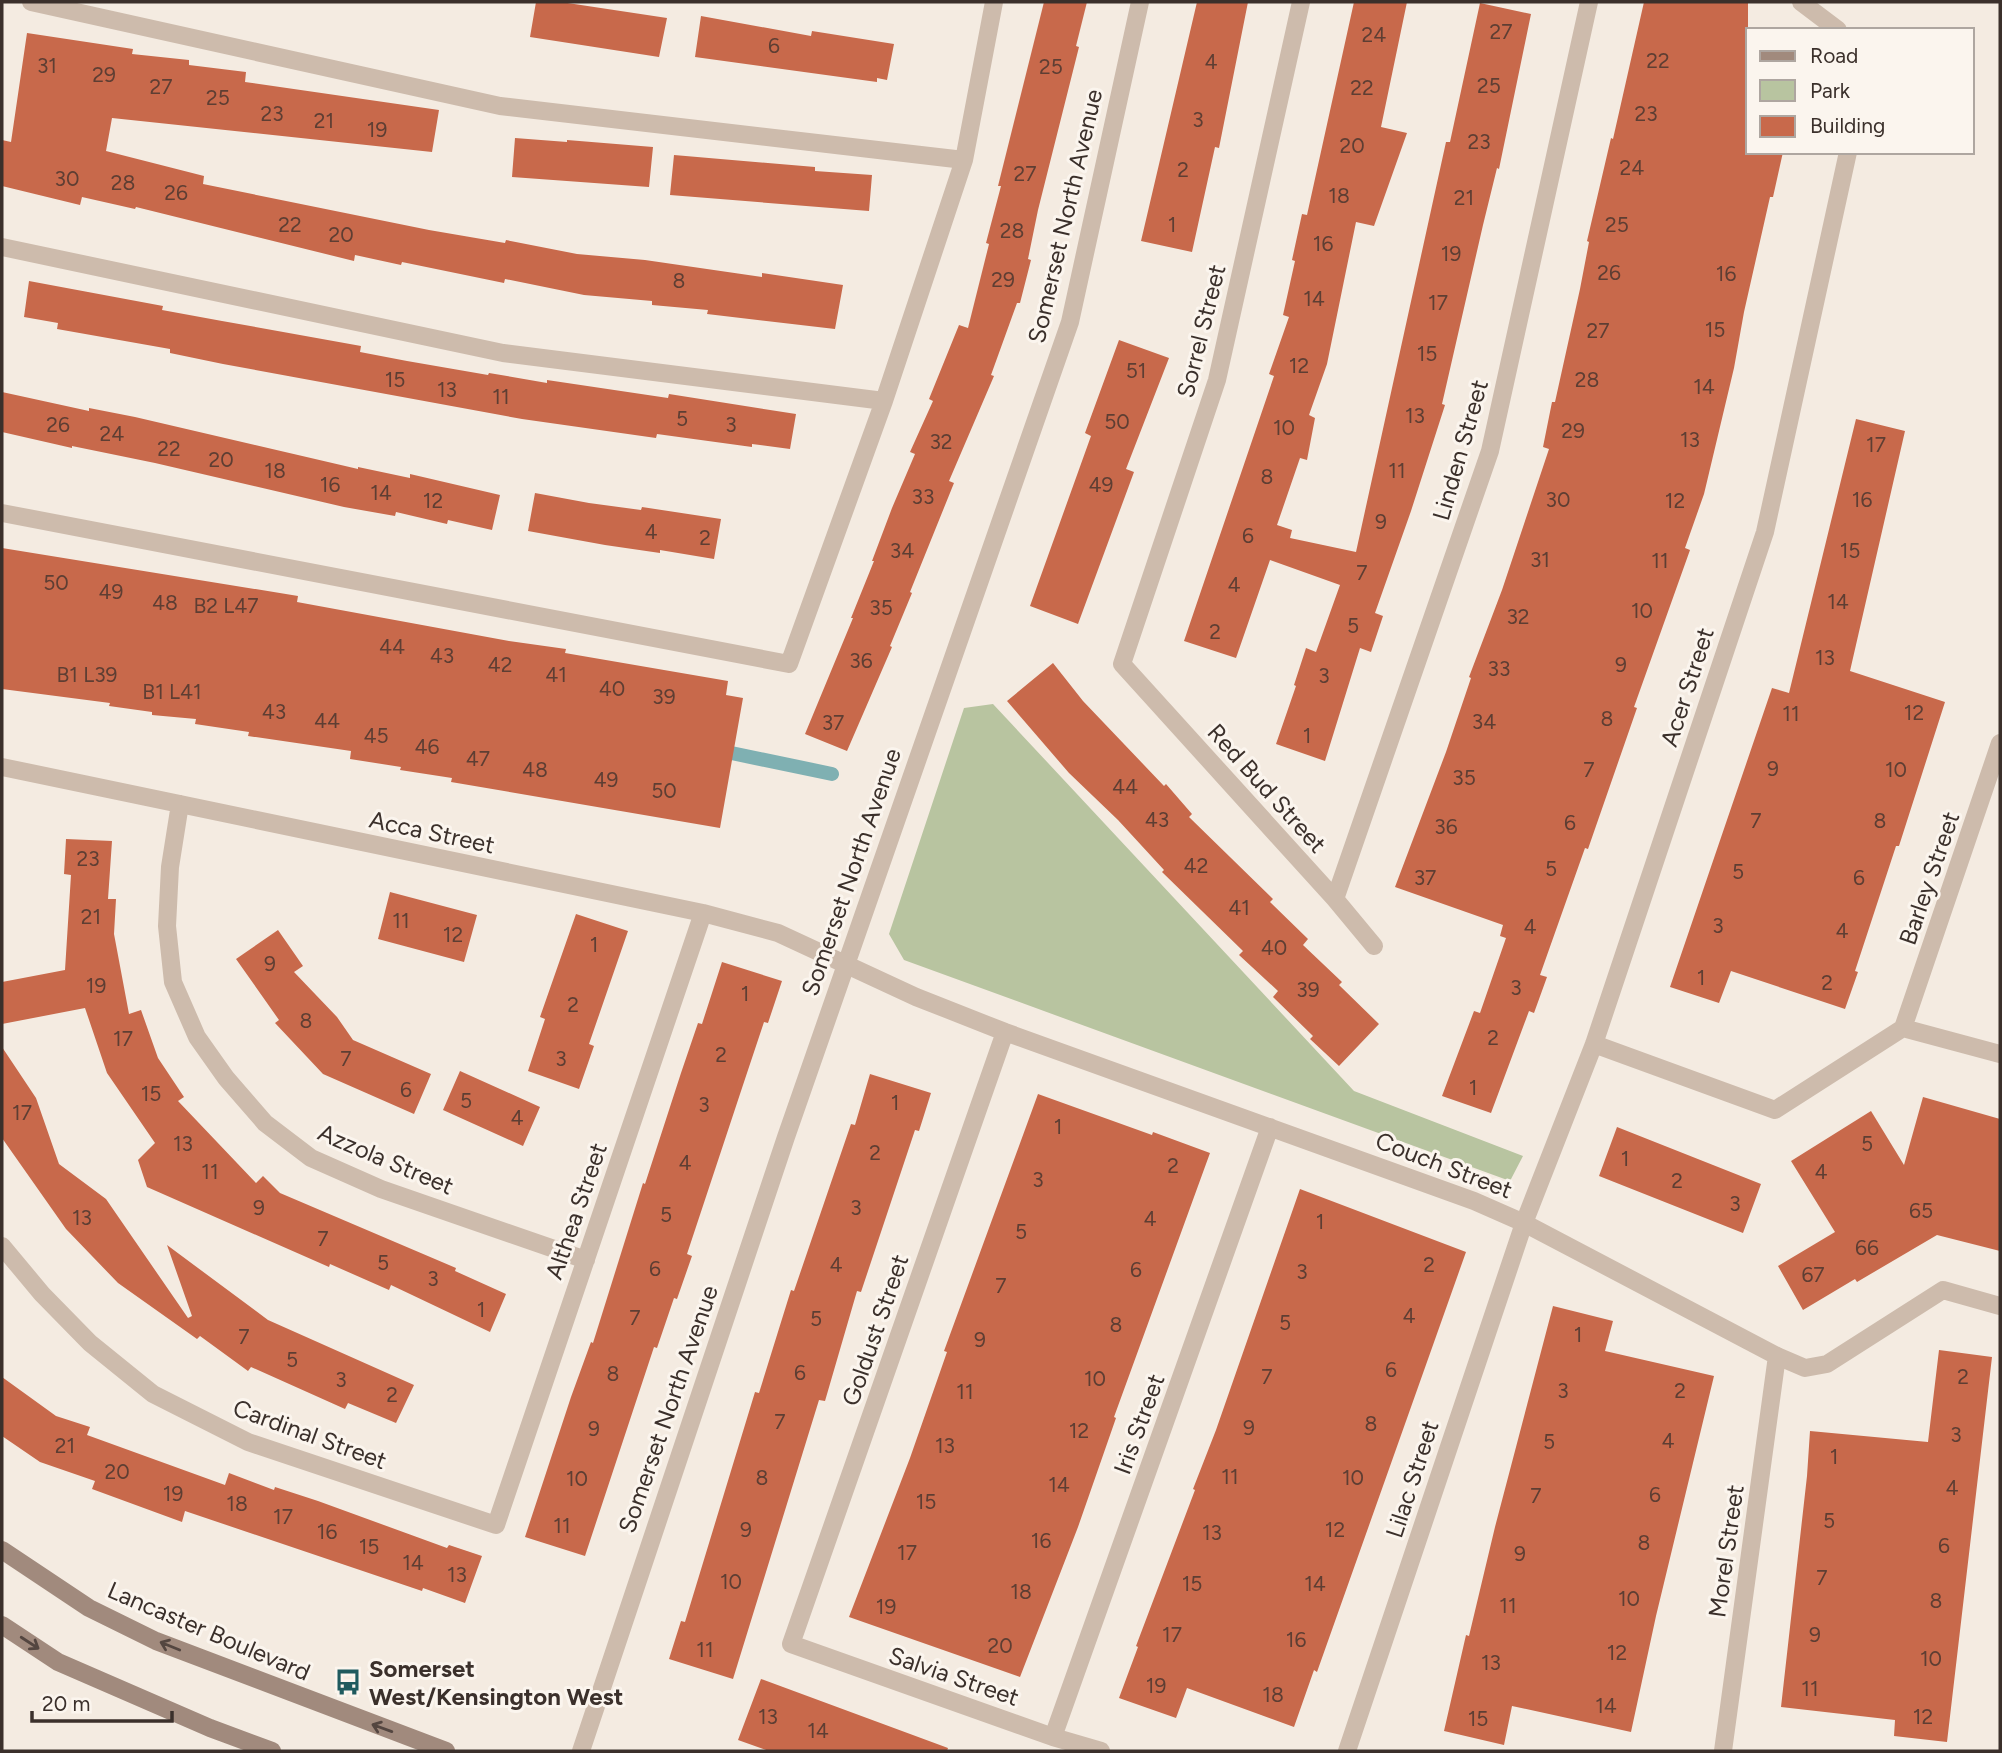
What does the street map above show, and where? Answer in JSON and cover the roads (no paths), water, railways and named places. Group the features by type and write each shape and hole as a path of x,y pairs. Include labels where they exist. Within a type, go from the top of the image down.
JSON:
{"main road":[{"name":"Lancaster Boulevard","path":"2,1550 89,1608 156,1641 446,1751"},
{"path":"2,1625 58,1662 210,1728 272,1751"}],"street":[{"path":"31,2 499,106 964,160"},
{"path":"2,513 789,664 884,401 964,160 994,2"},
{"name":"Somerset North Avenue","path":"581,1751 773,1175 1070,322 1140,2"},
{"name":"Sorrel Street","path":"1122,664 1217,380 1301,2"},
{"name":"Linden Street","path":"1335,899 1490,451 1589,2"},
{"path":"1801,2 1835,28"},
{"name":"Acer Street","path":"1524,1223 1594,1044 1765,532 1848,154"},
{"path":"2,247 503,353 884,401"},
{"name":"Red Bud Street","path":"1122,664 1335,899 1374,946"},
{"name":"Barley Street","path":"1903,1027 2000,743"},
{"name":"Acca Street","path":"2,767 703,913 778,933 845,965"},
{"name":"Azzola Street","path":"180,804 170,867 167,926 173,982 197,1037 226,1078 265,1124 311,1158 381,1189 586,1260"},
{"name":"Althea Street","path":"496,1525 703,913"},
{"name":"Couch Street","path":"845,965 1005,1032 1474,1201 1524,1223 1777,1356 1805,1368 1827,1364 1943,1290 2000,1306"},
{"path":"1594,1044 1774,1110 1903,1027 2000,1054"},
{"name":"Goldust Street","path":"791,1644 1005,1032"},
{"name":"Iris Street","path":"1053,1737 1270,1127"},
{"name":"Lilac Street","path":"1347,1751 1524,1223"},
{"name":"Cardinal Street","path":"2,1246 90,1343 153,1394 248,1442 496,1525"},
{"name":"Morel Street","path":"1723,1751 1777,1356"},
{"name":"Salvia Street","path":"791,1644 1053,1737 1101,1751"}],"waterway":[{"path":"717,750 832,774"}],"place":[{"name":"Somerset West/Kensington West","path":"348,1682"}]}
